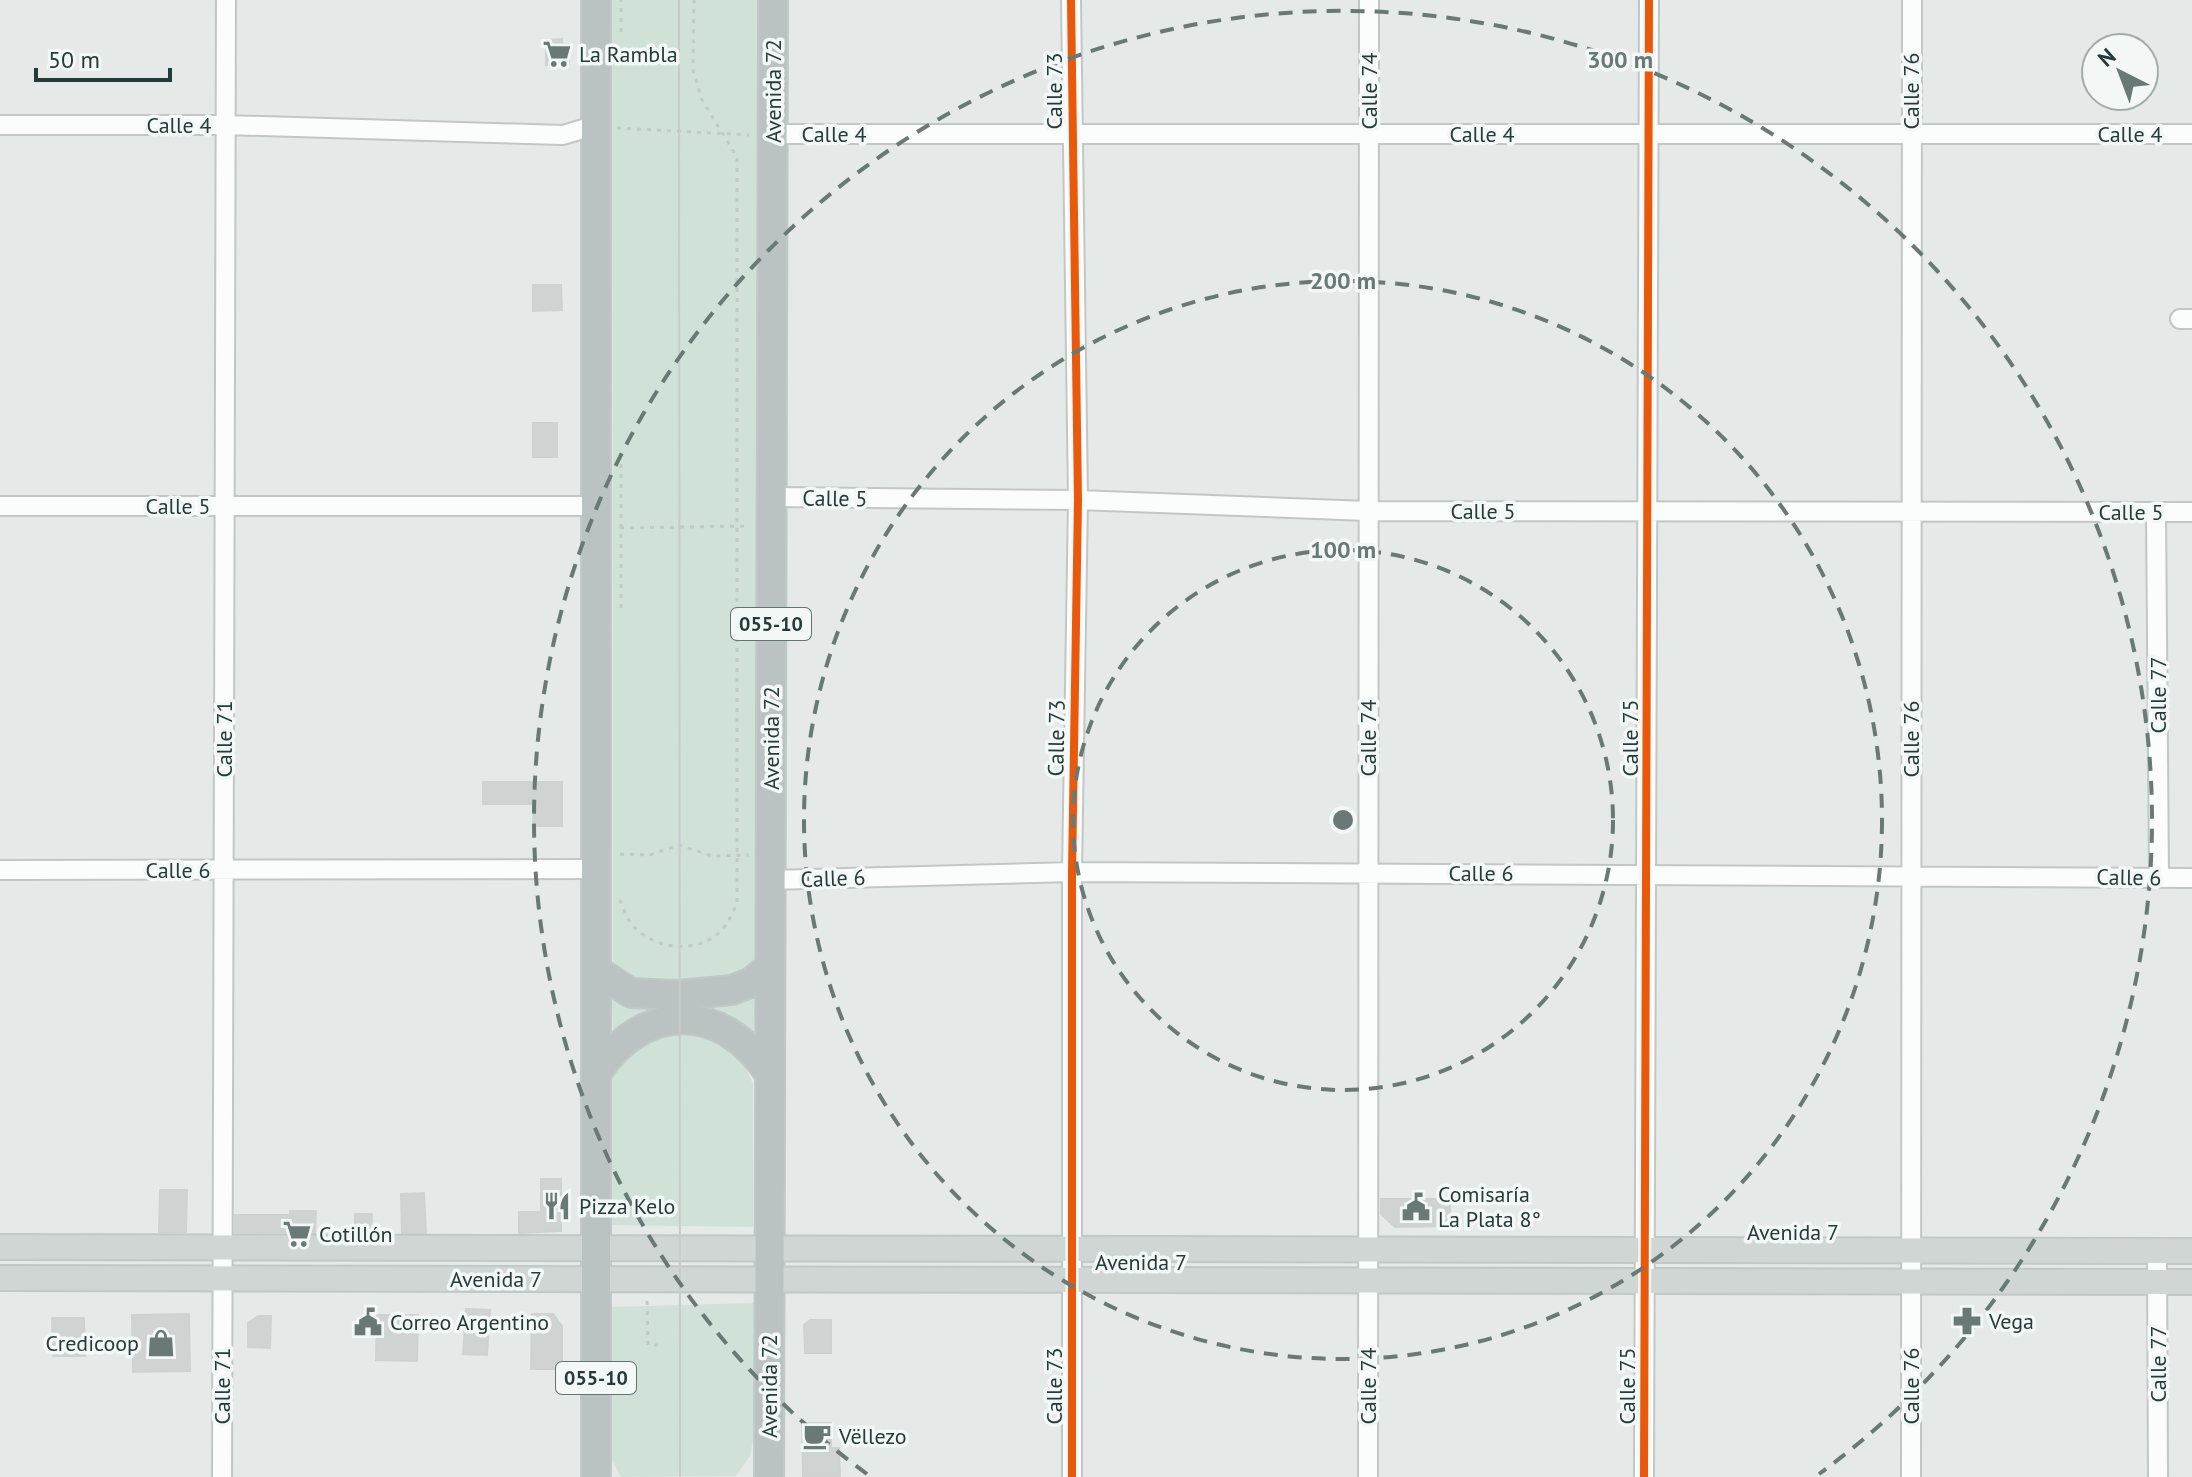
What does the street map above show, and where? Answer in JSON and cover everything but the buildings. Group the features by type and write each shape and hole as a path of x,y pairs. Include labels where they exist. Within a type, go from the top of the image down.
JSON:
{"highway":[{"name":"055-10","path":"596,0 611,122 596,860 596,1279 600,1471"},
{"name":"Avenida 72","path":"769,1464 773,0"},
{"path":"596,970 631,993 678,995 732,990 750,983 770,967"},
{"path":"597,1072 611,1051 630,1034 653,1023 678,1019 706,1021 732,1032 754,1050 769,1073"},
{"path":"754,1477 769,1464"}],"main road":[{"name":"Avenida 7","path":"0,1247 2192,1251"},
{"name":"Avenida 7","path":"0,1278 2192,1282"}],"street":[{"name":"Calle 71","path":"222,1477 226,0"},
{"name":"Calle 73","path":"1071,0 1078,500 1072,872 1072,1477"},
{"name":"Calle 74","path":"1368,1477 1369,0"},
{"name":"Calle 75","path":"1644,1477 1649,0"},
{"name":"Calle 76","path":"1911,1477 1912,0"},
{"name":"Calle 4","path":"0,125 225,125 563,135 611,122"},
{"name":"Calle 4","path":"773,134 2192,134"},
{"name":"Calle 5","path":"773,497 1078,500 1368,511 2192,512"},
{"name":"Calle 5","path":"0,506 225,506 604,521"},
{"name":"Calle 77","path":"2156,512 2159,877"},
{"name":"Calle 6","path":"0,870 224,870 596,860"},
{"name":"Calle 6","path":"770,868 2192,878"},
{"name":"Calle 77","path":"2157,1251 2158,1477"}],"path":[{"path":"621,0 621,43"},
{"path":"620,899 631,924 655,941 679,948 703,946 723,930 737,904 737,157 702,100 693,70 694,0"},
{"path":"611,122 726,135 773,134"},
{"path":"621,448 604,521 621,621"},
{"path":"604,521 771,526"},
{"path":"596,860 650,855 679,845 712,856 737,855 770,868"},
{"path":"647,1301 648,1345 659,1345"}],"green space":[{"path":"612,0 758,0 755,963 747,977 634,985 613,965"},
{"path":"611,990 755,993 754,1034 718,1014 683,1005 648,1010 613,1033"},
{"path":"708,1031 742,1059 753,1084 753,1227 607,1225 611,1077 619,1060 646,1035"},
{"path":"754,1303 754,1434 750,1456 736,1476 621,1477 605,1445 608,1307"}],"tram line":[{"path":"679,0 680,1477"}],"cycle path":[{"path":"1071,0 1078,500 1072,872 1072,1477"},
{"path":"1644,1477 1649,0"}],"place":[{"name":"La Rambla","path":"557,54"},
{"name":"Pizza Kelo","path":"557,1206"},
{"name":"Comisaría La Plata 8°","path":"1416,1207"},
{"name":"Cotillón","path":"297,1234"},
{"name":"Vega","path":"1967,1321"},
{"name":"Correo Argentino","path":"368,1322"},
{"name":"Credicoop","path":"161,1343"},
{"name":"Vëllezo","path":"817,1436"}]}
